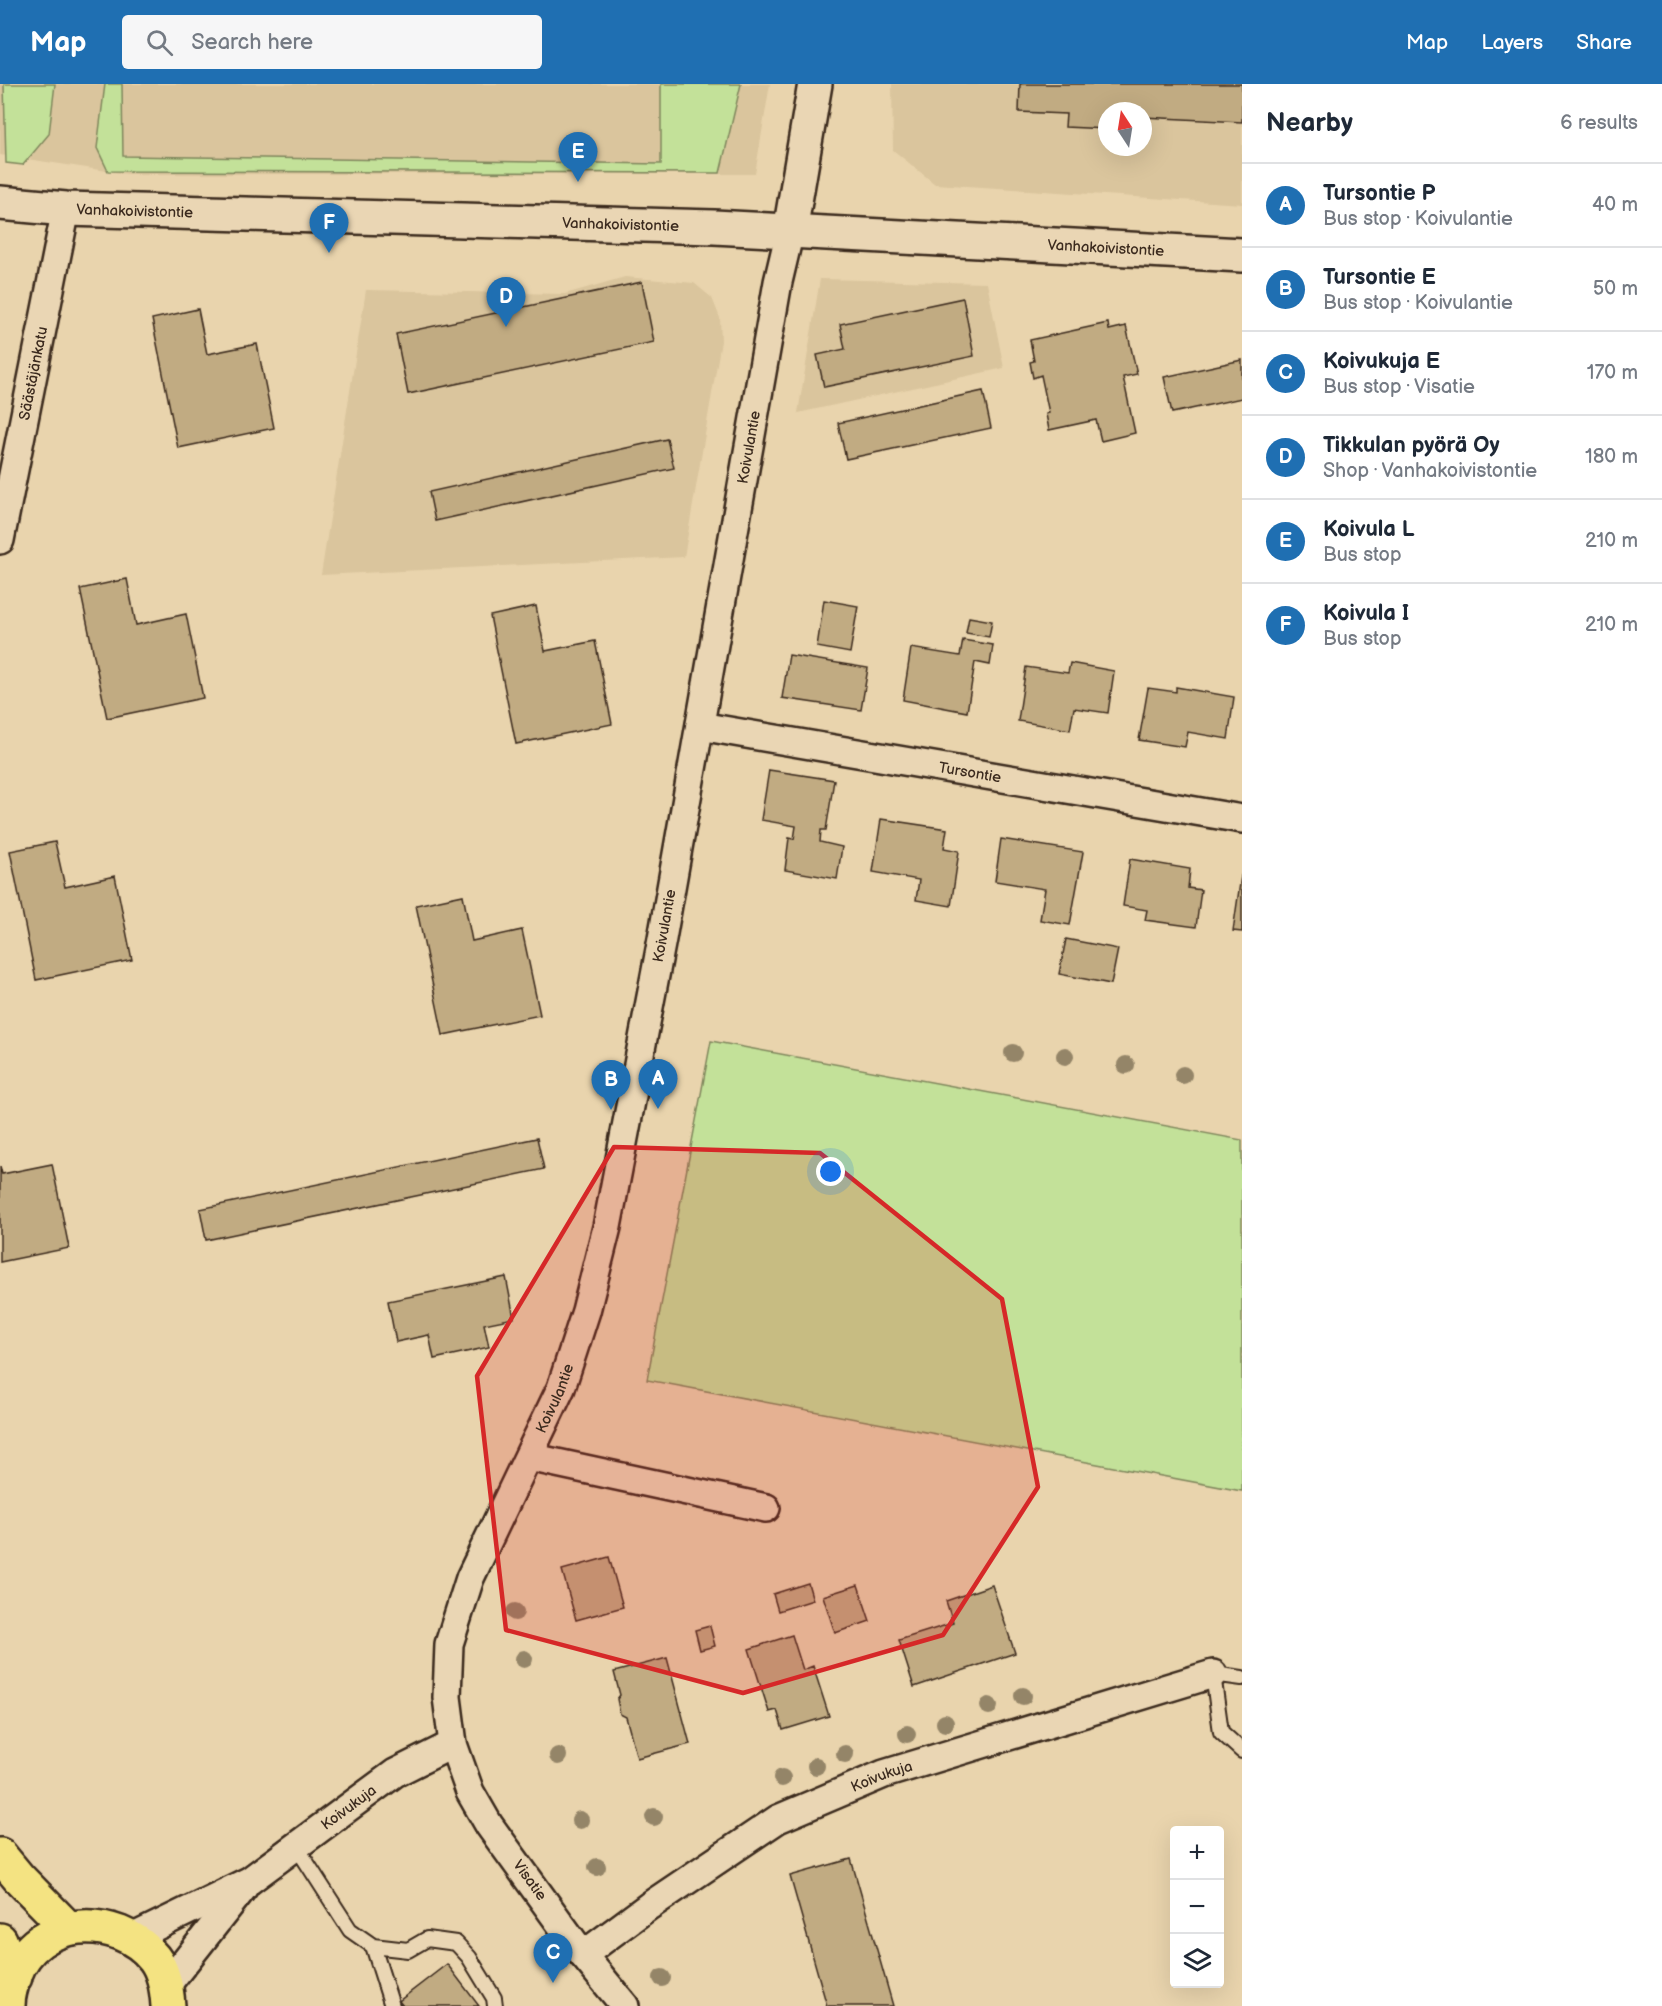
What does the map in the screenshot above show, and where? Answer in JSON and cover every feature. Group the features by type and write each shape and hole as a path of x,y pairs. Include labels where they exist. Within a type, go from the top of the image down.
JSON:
{"main road":[{"name":"Koivulantie","path":"790,231 815,84"},
{"name":"Vanhakoivistontie","path":"0,203 66,209 790,231 1242,255"},
{"path":"0,1854 19,1878 67,1927"},
{"path":"12,1991 20,1962 42,1939 67,1927 101,1926 132,1938 155,1959 167,1996"},
{"path":"0,1940 12,1991"}],"street":[{"name":"Säästäjänkatu","path":"0,540 66,209"},
{"name":"Koivulantie","path":"453,1744 447,1697 449,1644 470,1578 561,1388 586,1311 607,1227 700,726 778,282 790,231"},
{"name":"Tursontie","path":"700,726 1242,819"},
{"path":"529,1458 766,1508"},
{"name":"Koivukuja","path":"584,1954 649,1906 778,1819 884,1774 1213,1674"},
{"name":"Koivukuja","path":"132,1938 249,1881 395,1773 453,1744"},
{"name":"Visatie","path":"453,1744 470,1792 489,1825 625,2006"},
{"name":"Koivukuja","path":"167,1996 249,1881"}],"lane":[{"path":"1242,1678 1213,1674 1221,1732 1242,1751"},
{"path":"296,1846 350,1930 373,1946 408,1950 427,1939 456,1943 469,1957 494,1998 495,2006"},
{"path":"373,1946 392,2006"}],"highlighted area":[{"path":"614,1147 820,1153 1002,1299 1038,1487 943,1635 743,1693 506,1630 477,1376"}],"shaded area":[{"path":"0,84 770,84 755,174 127,174 0,155"},
{"path":"892,84 1242,84 1242,204 935,184 893,150"},
{"path":"625,277 694,283 712,298 720,318 721,341 684,557 321,575 366,290 565,294"},
{"path":"820,279 987,283 1004,368 798,413"}],"green space":[{"path":"4,84 55,84 49,134 23,165 6,163"},
{"path":"105,84 122,84 123,156 661,164 661,84 741,84 720,173 108,171 97,148"},
{"path":"711,1041 1242,1140 1242,1491 647,1380"}],"building":[{"path":"1020,84 1242,84 1242,122 1152,117 1152,102 1098,102 1098,129 1065,127 1066,114 1019,112"},
{"path":"642,282 654,342 408,394 396,334"},
{"path":"963,298 974,356 824,387 817,355 845,349 840,324"},
{"path":"198,309 207,354 257,344 274,428 178,448 152,319"},
{"path":"1108,323 1109,330 1126,326 1137,374 1123,377 1135,433 1101,441 1096,420 1049,430 1046,414 1049,413 1041,375 1033,378 1030,362 1034,361 1030,340"},
{"path":"1242,360 1242,398 1172,413 1164,377"},
{"path":"983,391 991,428 846,459 838,423"},
{"path":"667,439 674,468 435,521 429,492"},
{"path":"127,579 136,625 186,614 203,698 107,718 80,589"},
{"path":"824,600 858,606 850,653 817,647"},
{"path":"536,606 545,651 595,641 612,724 516,744 490,616"},
{"path":"969,617 992,621 989,637 966,633"},
{"path":"963,640 993,645 990,665 975,662 967,712 903,700 911,648 960,656"},
{"path":"789,655 868,668 861,710 782,698"},
{"path":"1070,663 1114,671 1108,713 1074,708 1070,730 1018,721 1026,667 1068,673"},
{"path":"1176,687 1234,697 1228,739 1188,732 1185,747 1139,740 1148,688 1176,692"},
{"path":"769,770 834,780 826,830 821,830 820,842 842,847 837,879 785,870 789,838 794,839 796,826 761,820"},
{"path":"881,819 947,829 944,848 959,851 951,906 916,900 919,880 873,872"},
{"path":"1001,839 1083,852 1070,925 1040,920 1045,889 995,881"},
{"path":"55,842 65,887 115,876 132,960 36,980 10,851"},
{"path":"1130,859 1190,869 1188,888 1201,890 1196,927 1145,920 1147,910 1123,906"},
{"path":"1242,877 1242,932 1233,931"},
{"path":"463,895 472,941 522,930 540,1015 443,1035 416,905"},
{"path":"1066,939 1118,949 1111,984 1059,974"},
{"path":"537,1138 544,1169 206,1240 200,1209"},
{"path":"52,1164 69,1248 0,1262 0,1166 2,1174"},
{"path":"506,1277 514,1318 484,1324 489,1347 434,1359 429,1335 396,1342 388,1301"},
{"path":"609,1557 623,1607 576,1620 562,1570"},
{"path":"808,1583 813,1600 778,1611 773,1594"},
{"path":"858,1585 870,1621 835,1633 823,1596"},
{"path":"992,1585 1015,1653 914,1687 899,1640 953,1623 946,1601"},
{"path":"710,1626 715,1646 700,1650 695,1630"},
{"path":"792,1635 803,1670 813,1666 829,1716 783,1730 777,1710 769,1712 749,1649"},
{"path":"667,1658 690,1744 637,1758 626,1717 620,1714 617,1699 620,1695 614,1672"},
{"path":"851,1859 893,2006 827,2006 790,1876"},
{"path":"447,1964 479,2006 403,2006 399,2001"}],"place":[{"name":"Koivula L","path":"578,182"},
{"name":"Koivula I","path":"329,253"},
{"name":"Tikkulan pyörä Oy","path":"506,327"},
{"name":"Tursontie P","path":"658,1109"},
{"name":"Tursontie E","path":"611,1110"},
{"name":"Koivukuja E","path":"553,1983"}]}
